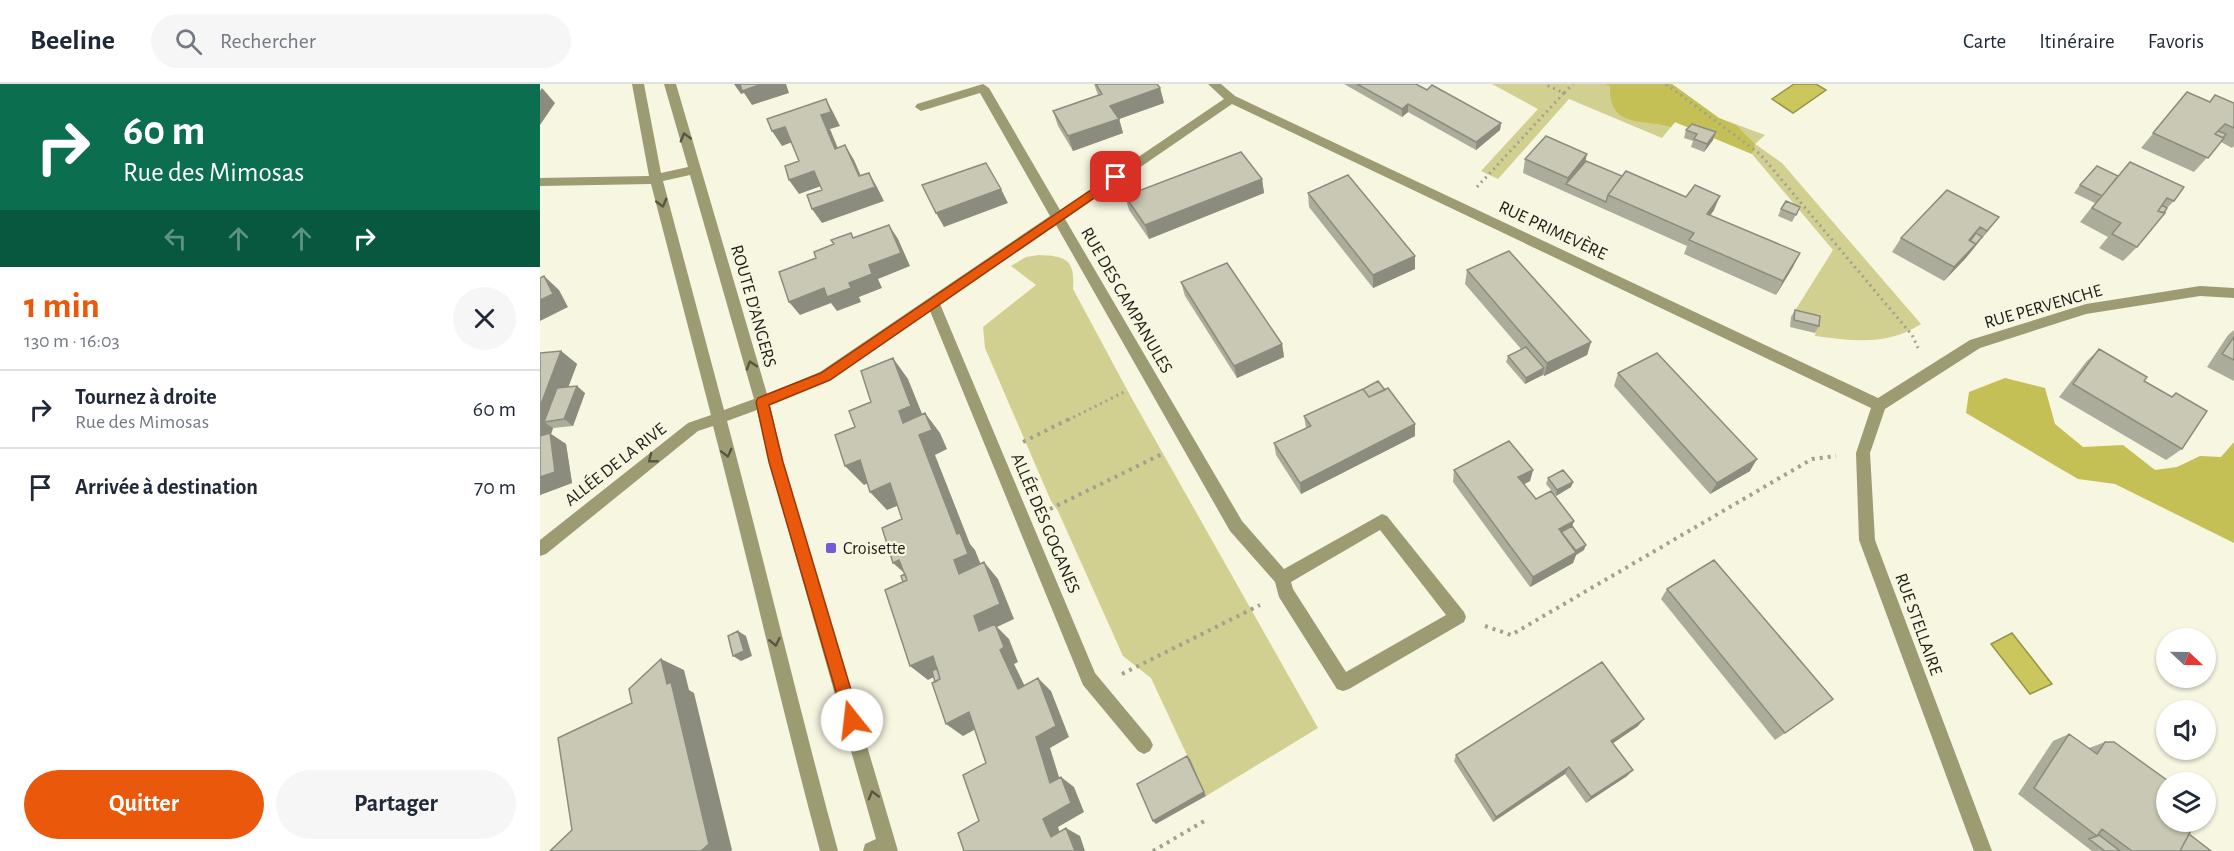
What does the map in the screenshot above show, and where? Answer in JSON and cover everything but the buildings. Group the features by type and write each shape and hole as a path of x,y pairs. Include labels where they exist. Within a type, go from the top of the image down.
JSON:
{"street":[{"path":"638,84 656,178 767,603 789,705 829,851"},
{"name":"ROUTE D'ANGERS","path":"670,84 762,402 776,462 883,848"},
{"name":"RUE PRIMEVÈRE","path":"1214,84 1231,99 1879,405"},
{"name":"RUE DES CAMPANULES","path":"921,107 983,88 1236,526 1284,586 1343,682 1458,617"},
{"name":"ALLÉE DE LA RIVE","path":"540,549 693,427 825,376 1231,99"},
{"path":"540,182 645,181 694,170"},
{"name":"RUE PERVENCHE","path":"1879,405 1975,344 2086,309 2200,291 2234,293"},
{"name":"ALLÉE DES GOGANES","path":"933,303 1089,679 1144,745"},
{"name":"RUE STELLAIRE","path":"1879,405 1863,453 1867,540 1983,851"},
{"path":"1284,586 1382,521 1458,617"}],"path":[{"path":"1544,84 1564,93"},
{"path":"1460,206 1574,84"},
{"path":"1666,84 1760,154 1912,335 1930,372"},
{"path":"996,455 1132,388"},
{"path":"1024,522 1168,452"},
{"path":"1458,617 1511,635 1812,459 1863,453"},
{"path":"1096,687 1284,586"},
{"path":"1153,851 1206,820"}],"shaded area":[{"path":"1492,84 1672,84 1719,118 1765,135 1755,144 1782,163 1921,324 1896,336 1857,340 1815,336 1817,323 1791,317 1833,250 1752,154 1675,122 1662,138 1569,99 1498,179 1481,171 1538,109"},
{"path":"1605,84 1672,84 1719,118 1736,125 1755,144 1752,154 1675,122 1671,127 1629,119 1615,109 1611,100 1610,86"},
{"path":"1794,84 1816,84 1826,90 1793,113 1772,99"},
{"path":"1039,255 1063,259 1071,266 1073,289 1131,397 1318,728 1206,796 1151,678 1123,656 1058,511 1051,501 985,348 983,327 1036,285 1011,266 1026,257"},
{"path":"2005,378 2045,388 2055,424 2083,447 2123,445 2155,470 2177,467 2200,456 2221,457 2234,442 2234,543 2115,484 2078,479 1966,413 1969,392"},
{"path":"2012,633 2052,684 2030,694 1991,644"}],"place":[{"name":"Croisette","path":"831,548"}],"route":[{"path":"852,720 776,462 762,402 825,376 1116,177"}]}
